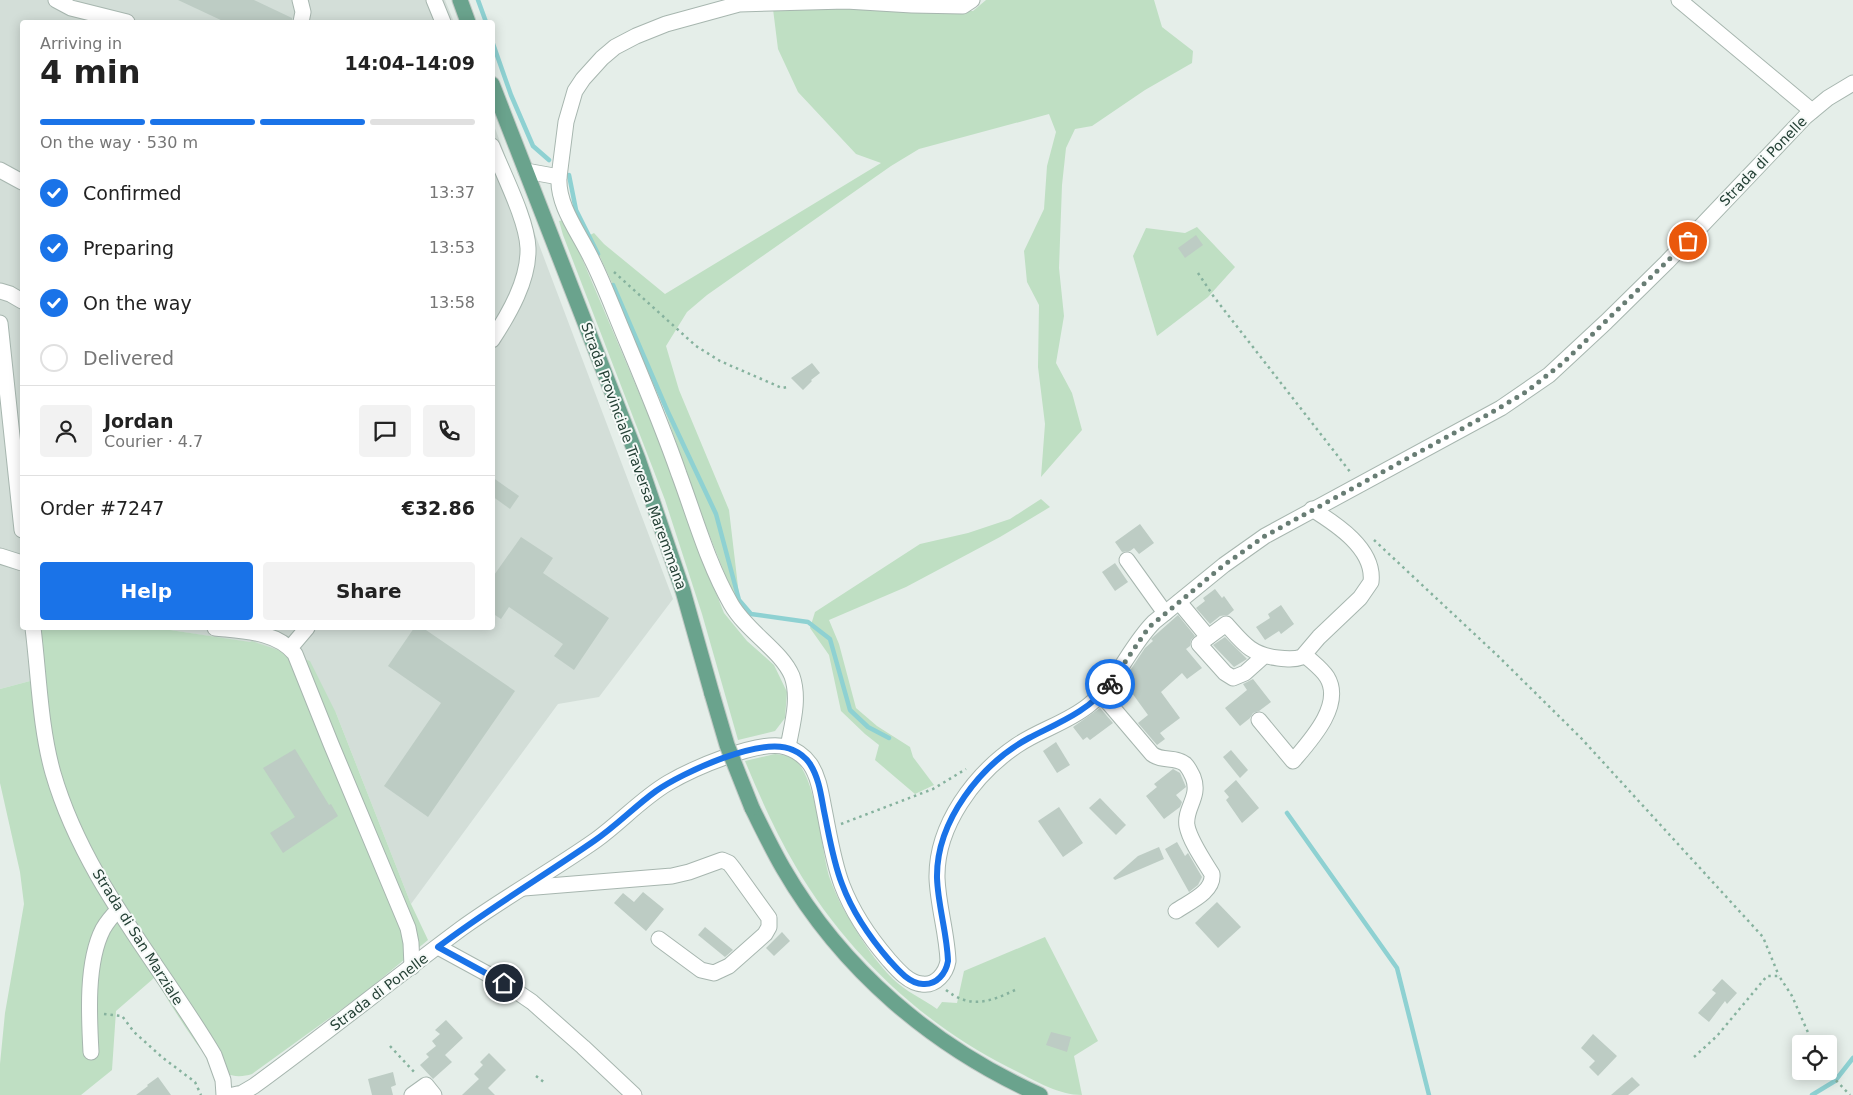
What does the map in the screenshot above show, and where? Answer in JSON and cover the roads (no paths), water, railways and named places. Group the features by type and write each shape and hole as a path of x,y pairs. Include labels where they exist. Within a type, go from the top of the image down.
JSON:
{"main road":[{"path":"460,0 467,20"},
{"name":"Strada Provinciale Traversa Maremmana","path":"495,92 652,497 687,604 727,745 752,808 776,856 792,883 824,928 865,976 893,1002 951,1047 1004,1078 1040,1095"}],"street":[{"path":"56,0 71,8 119,20"},
{"path":"300,0 303,12 301,20"},
{"path":"434,0 442,20"},
{"path":"788,747 795,703 792,676 782,661 744,623 725,593 703,539 659,418 593,261 560,194 558,177 568,113 575,91 602,58 616,47 636,36 666,24 739,4 846,1 963,6 972,0"},
{"path":"1679,0 1812,111"},
{"name":"Strada di Ponelle","path":"227,1095 242,1092 254,1086 438,947 520,889 595,840 647,798 678,778 716,761 745,751 774,745 788,747 803,756 813,769 844,890 860,920 878,947 892,964 910,980 922,984 936,981 946,970 948,961 938,884 939,857 945,836 964,798 976,781 1011,750 1078,713 1102,694 1145,632 1165,613 1248,547 1312,509 1501,408 1550,375 1653,275 1812,111 1828,98 1853,83"},
{"path":"495,153 520,214 528,248 525,274 505,320 495,335"},
{"path":"0,170 20,181"},
{"path":"526,171 558,177"},
{"path":"544,215 565,206"},
{"path":"0,291 20,299"},
{"path":"0,323 7,454 20,520"},
{"path":"1264,656 1240,676 1231,677 1198,644 1226,624 1248,648 1264,656 1295,659 1305,655 1316,640 1365,592 1371,582 1371,569 1367,560 1351,537 1312,509"},
{"path":"0,556 20,562"},
{"path":"1127,560 1165,613"},
{"path":"1179,602 1208,637"},
{"name":"Strada di San Marziale","path":"33,630 46,741 61,799 79,840 118,910 214,1055 227,1095"},
{"path":"228,630 275,639 290,648 300,662 324,728 408,928 412,967"},
{"path":"290,648 305,630"},
{"path":"1259,720 1293,761 1321,727 1330,704 1329,682 1322,670 1305,655"},
{"path":"1102,694 1152,754 1159,758 1175,759 1183,763 1193,778 1195,793 1187,816 1188,829 1212,874 1212,882 1206,890 1176,910"},
{"path":"520,889 672,876 722,860 730,863 770,922 768,930 729,966 714,972 701,970 658,939"},
{"path":"91,1052 90,1012 92,974 103,930 118,910"},
{"path":"438,947 504,983 532,1002 634,1095"},
{"path":"412,1095 430,1090"}],"waterway":[{"path":"478,0 485,20"},
{"path":"495,50 511,95 533,146 549,160"},
{"path":"569,175 576,210 598,254"},
{"path":"613,285 667,410 716,514 739,600 751,614 808,622 830,639 850,710 868,727 889,738"},
{"path":"1287,813 1397,968 1429,1095"},
{"path":"1812,1095 1835,1081 1853,1058"}]}
